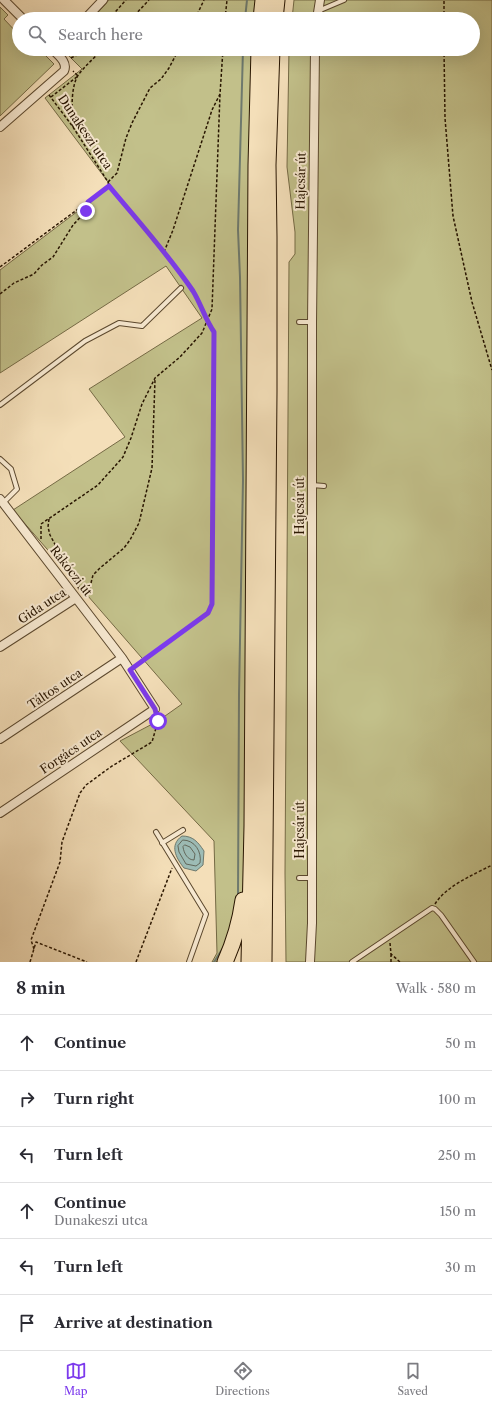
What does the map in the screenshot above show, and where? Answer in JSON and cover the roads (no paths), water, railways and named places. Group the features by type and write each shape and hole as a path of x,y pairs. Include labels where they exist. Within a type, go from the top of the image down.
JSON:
{"highway":[{"path":"262,12 263,0"},
{"path":"276,12 277,0"},
{"path":"249,962 252,826 256,165 259,56"},
{"path":"264,962 270,237 268,166 272,56"},
{"path":"225,962 235,936 240,917 252,826"}],"street":[{"path":"4,0 16,12"},
{"path":"92,12 103,0"},
{"path":"318,12 320,0"},
{"path":"0,127 64,71 65,68 63,61 59,56"},
{"name":"Hajcsár út","path":"310,962 312,878 312,322 315,56"},
{"name":"Rákóczi út","path":"1,502 122,658 155,709"},
{"name":"Gida utca","path":"0,647 76,598"},
{"name":"Táltos utca","path":"0,739 122,658"},
{"name":"Forgács utca","path":"0,813 155,709"}],"lane":[{"path":"323,12 344,0"},
{"path":"0,405 85,341 119,323 142,326 181,288"},
{"path":"299,322 312,322"},
{"path":"0,459 11,469 17,489 1,502"},
{"path":"312,485 324,486"},
{"path":"162,843 183,830"},
{"path":"156,832 206,914 189,962"},
{"path":"299,878 312,878"},
{"path":"352,962 390,938 432,908 441,915 474,962"}],"water":[{"path":"182,836 195,840 204,851 203,865 196,871 184,868 176,856 176,843"}],"waterway":[{"path":"246,12 247,0"},
{"path":"238,896 239,695 243,480 238,230 243,56"},
{"path":"214,962 223,948"}]}
